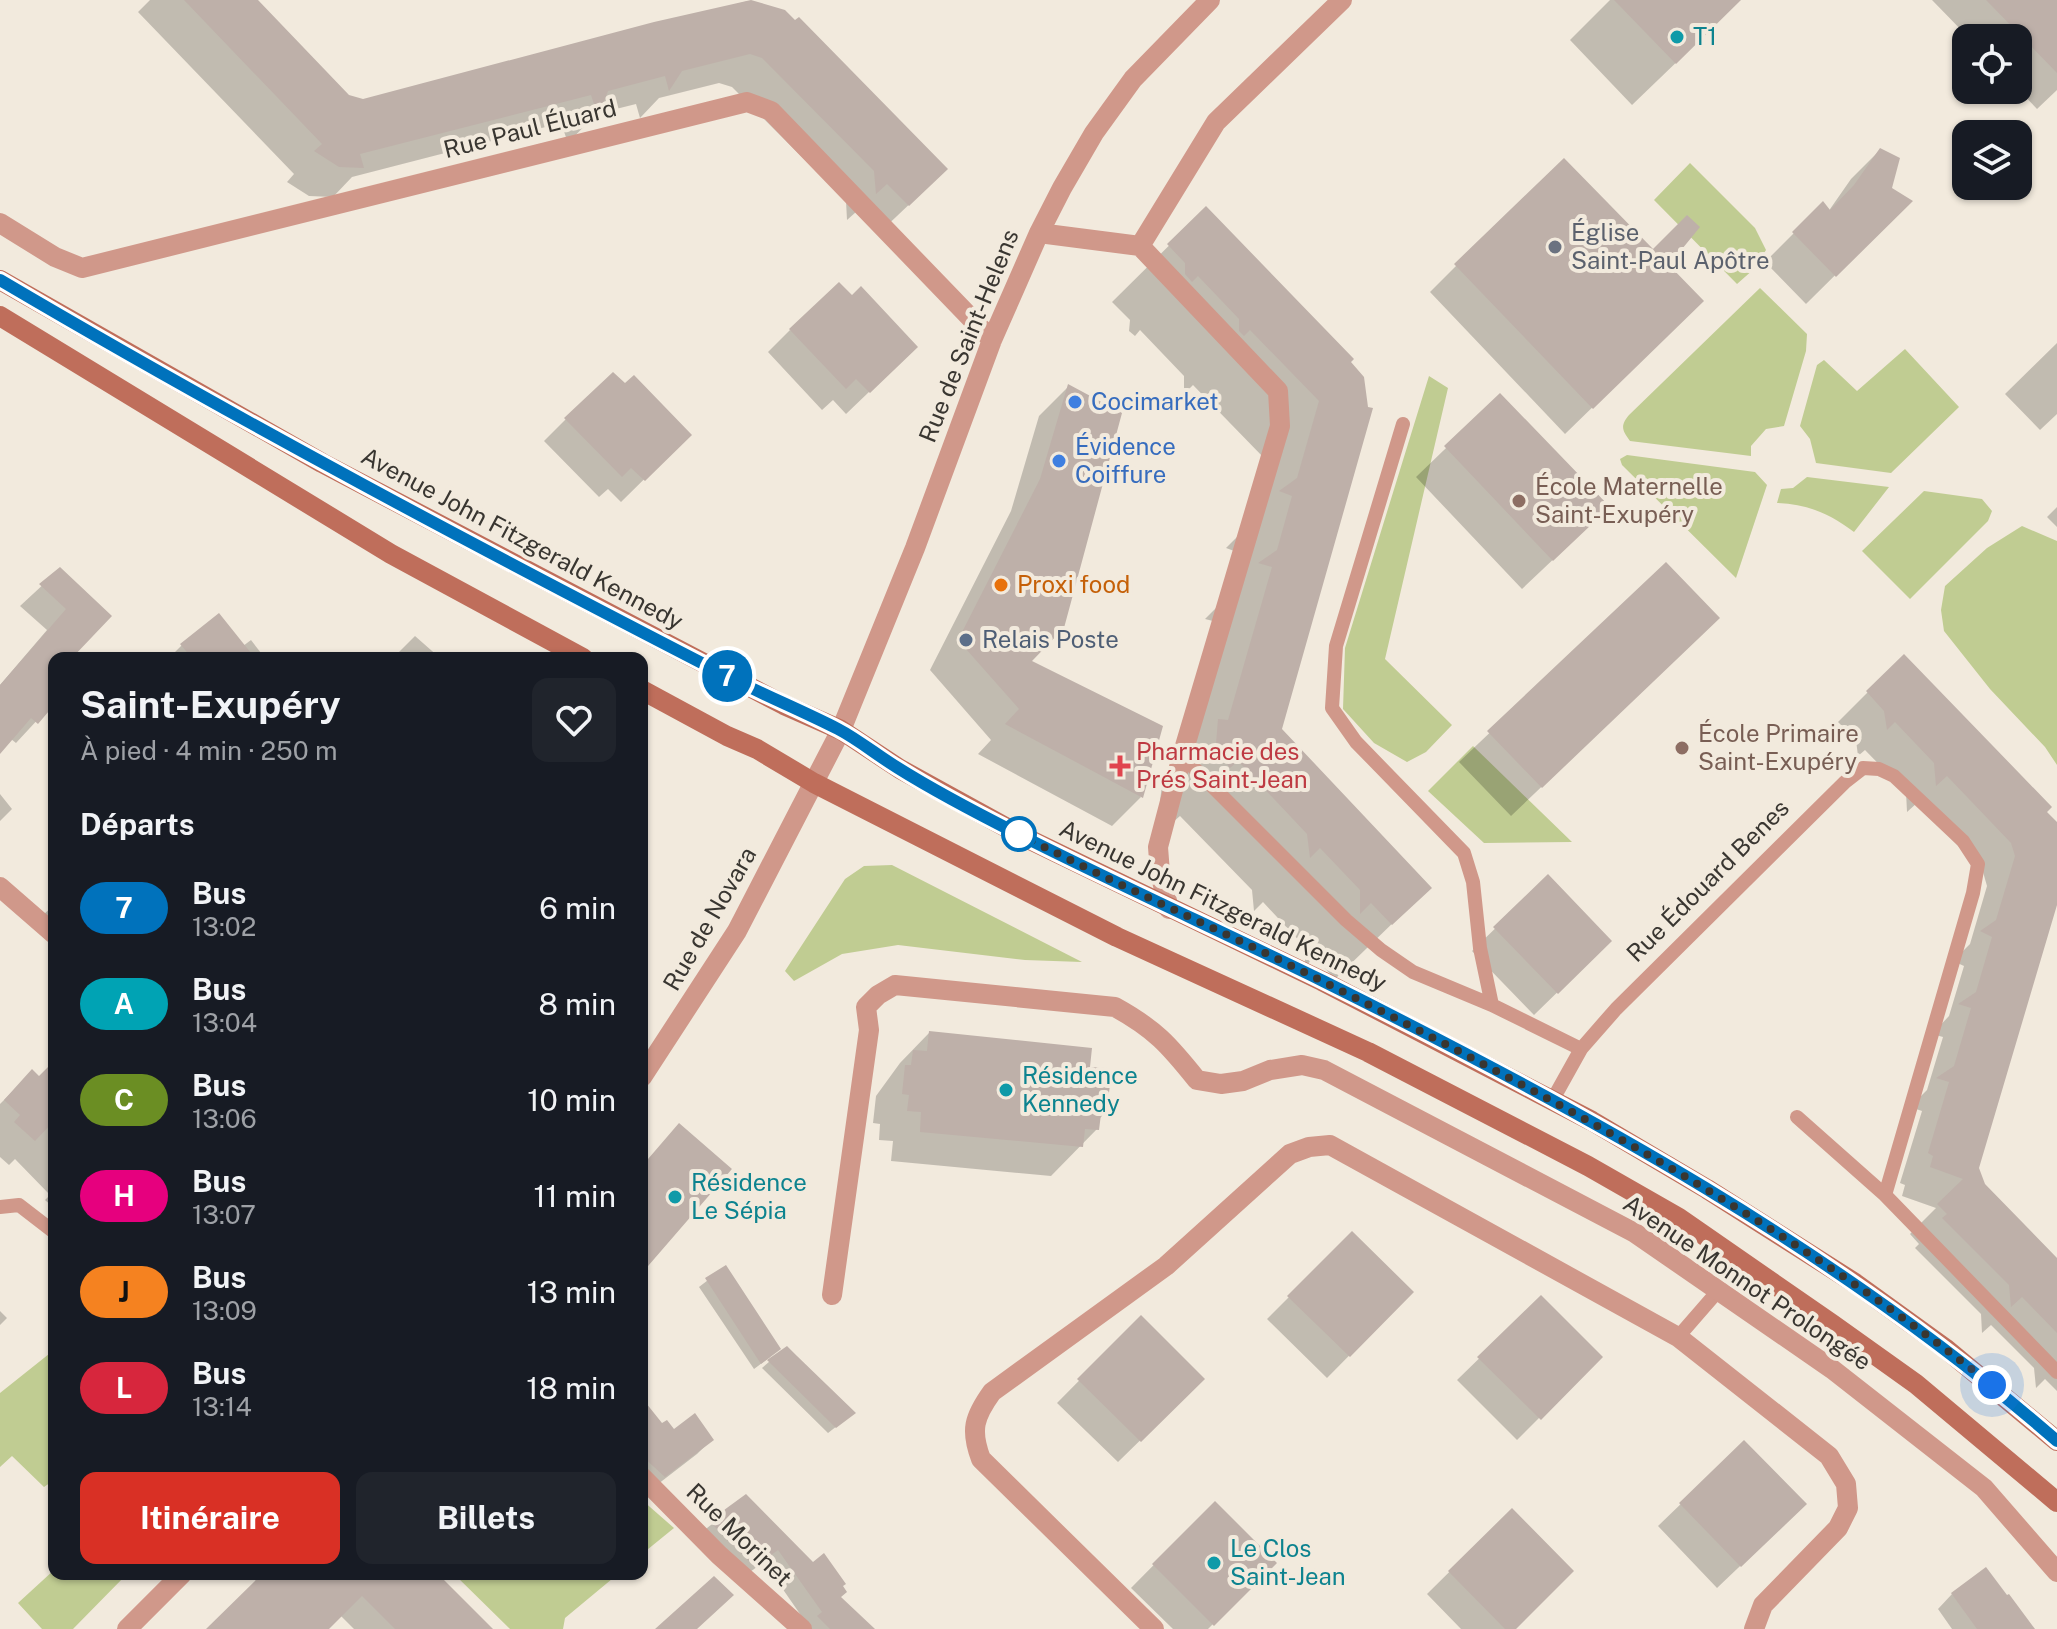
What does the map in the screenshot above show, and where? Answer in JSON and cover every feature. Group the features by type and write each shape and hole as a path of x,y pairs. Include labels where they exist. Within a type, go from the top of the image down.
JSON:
{"main road":[{"name":"Avenue John Fitzgerald Kennedy","path":"0,280 362,485 743,684 841,730 900,769 1022,836 1322,981 1592,1121 1707,1189 1855,1283 1945,1348 2057,1441"},
{"path":"0,316 391,554 572,652"},
{"path":"648,693 757,749 814,783 1117,937 1368,1052 1588,1166 1755,1268 1916,1384 2057,1502"}],"street":[{"name":"Rue de Saint-Helens","path":"814,783 841,730 915,548 992,340 1039,233 1094,133 1133,79 1210,0"},
{"path":"1140,246 1216,122 1342,0"},
{"name":"Rue Paul Éluard","path":"0,223 55,257 82,268 747,102 771,111 992,340"},
{"path":"1039,233 1140,246 1278,391 1280,426 1158,847 1160,873 1169,909"},
{"name":"Rue de Novara","path":"648,1068 737,931 814,783"},
{"path":"0,887 48,929"},
{"name":"Avenue Monnot Prolongée","path":"832,1295 869,1030 866,1007 895,985 1115,1007 1144,1023 1170,1046 1197,1080 1221,1084 1243,1081 1270,1070 1302,1065 1324,1070 1635,1233 1832,1369 1984,1488 2057,1572"},
{"path":"1154,1629 981,1459 973,1437 978,1410 992,1392 1166,1266 1290,1154 1309,1147 1330,1145 1678,1337 1829,1456 1846,1484 1848,1508 1838,1528 1763,1605 1754,1629"},
{"name":"Rue Morinet","path":"648,1483 719,1555 802,1629"},
{"path":"127,1629 176,1580"}],"lane":[{"path":"1403,424 1336,646 1332,708 1356,742 1464,853 1473,882 1480,948 1492,1005"},
{"path":"1182,756 1346,920 1381,950 1413,972 1492,1005 1581,1049"},
{"name":"Rue Édouard Benes","path":"1552,1101 1581,1049 1616,1009 1845,782 1863,768 1879,769 1894,776 1963,841 1978,864 1969,908 1885,1195"},
{"path":"1797,1117 1885,1195 2057,1372"},
{"path":"0,1207 19,1205 48,1227"},
{"path":"1678,1337 1718,1291"}],"green space":[{"path":"1690,163 1755,228 1766,250 1754,269 1737,284 1654,200"},
{"path":"1760,288 1807,334 1806,351 1784,426 1766,429 1751,446 1751,456 1630,441 1623,428 1629,415"},
{"path":"1905,349 1959,407 1891,473 1816,463 1810,439 1800,426 1817,365 1824,360 1857,391"},
{"path":"1429,376 1448,388 1385,659 1452,725 1426,752 1407,762 1374,743 1343,709 1345,648"},
{"path":"1627,455 1755,472 1767,485 1736,578 1622,465 1620,459"},
{"path":"1807,477 1889,487 1854,532 1818,511 1777,503 1781,489 1793,488"},
{"path":"1924,491 1982,499 1992,511 1988,521 1910,599 1862,551"},
{"path":"2022,526 2057,541 2057,765 2045,747 1990,689 1944,631 1941,610 1945,586 1987,548"},
{"path":"1473,746 1572,842 1484,843 1428,791"},
{"path":"892,865 1082,962 1025,960 898,945 842,954 794,981 785,971 845,879 864,866"},
{"path":"48,1355 48,1484 44,1487 12,1456 0,1467 0,1393"},
{"path":"648,1505 674,1528 648,1549"},
{"path":"48,1576 48,1580 121,1580 73,1629 42,1629 18,1603"},
{"path":"460,1580 611,1580 565,1618 563,1629 510,1629"}],"building":[{"path":"184,0 258,0 349,95 363,99 654,22 751,0 785,10 795,20 799,17 948,169 909,206 887,184 876,194 874,171 762,58 750,54 682,71 669,91 665,76 608,91 598,116 591,95 360,154 364,168 339,167 314,151 322,144"},
{"name":"T1","path":"1614,0 1741,0 1676,64"},
{"path":"1986,0 2057,0 2057,73 2032,47 2032,24 2009,24"},
{"path":"1880,148 1900,158 1892,188 1913,201 1836,277 1792,232 1823,201 1830,210 1854,185"},
{"path":"1564,158 1653,249 1687,215 1700,227 1669,265 1704,301 1593,409 1454,264"},
{"path":"1206,206 1354,359 1351,362 1364,377 1368,407 1373,408 1282,729 1432,888 1392,925 1371,903 1360,914 1360,890 1320,848 1310,858 1307,834 1238,761 1230,768 1216,744 1218,719 1228,720 1272,567 1258,563 1277,550 1292,496 1279,491 1297,478 1319,401 1250,330 1244,336 1239,331 1239,319 1198,276 1192,282 1185,274 1185,263 1167,244"},
{"path":"839,282 852,295 861,286 918,347 870,393 856,379 846,389 789,329"},
{"path":"613,372 625,383 634,375 692,435 645,481 631,468 622,477 564,418"},
{"path":"1068,384 1122,413 1064,628 1032,661 1163,726 1143,798 1005,724 1019,709 958,640 1040,479"},
{"path":"1500,393 1610,507 1553,561 1444,446"},
{"path":"1666,562 1720,618 1542,788 1487,731"},
{"path":"60,567 112,616 78,652 48,652 48,712 38,724 31,718 0,754 0,685 66,609 39,584"},
{"path":"219,613 250,652 187,652 180,644"},
{"path":"1904,654 2052,807 2047,812 2057,822 2057,905 1979,1168 1985,1184 2057,1258 2057,1333 2022,1297 2011,1307 2009,1285 1942,1218 1947,1214 1937,1204 1963,1179 1930,1167 1933,1156 1928,1153 1949,1082 1936,1078 1954,1066 1971,1008 1958,1004 1976,992 1992,937 1980,931 1996,920 2015,856 2011,843 1947,776 1936,786 1934,763 1895,722 1887,730 1884,711 1866,691"},
{"path":"1548,874 1612,941 1558,994 1493,927"},
{"name":"Résidence Kennedy","path":"929,1031 1092,1048 1090,1067 1105,1068 1104,1084 1110,1085 1106,1115 1101,1114 1099,1130 1085,1129 1083,1147 920,1132 921,1112 907,1111 909,1095 902,1094 905,1065 911,1065 913,1050 927,1051"},
{"path":"48,1067 48,1127 35,1141 14,1122 20,1115 4,1100 32,1069 39,1076"},
{"name":"Résidence Le Sépia","path":"679,1123 732,1169 648,1266 648,1159"},
{"path":"1352,1231 1414,1292 1350,1357 1287,1296"},
{"path":"726,1265 781,1349 761,1364 705,1278"},
{"path":"1541,1295 1603,1357 1541,1420 1477,1357"},
{"path":"1141,1315 1205,1379 1141,1442 1077,1379"},
{"path":"787,1346 856,1413 836,1428 767,1360"},
{"path":"648,1406 662,1423 667,1420 674,1429 695,1413 714,1440 665,1477 648,1461"},
{"path":"1744,1440 1807,1504 1741,1567 1679,1503"},
{"path":"746,1494 813,1562 824,1553 846,1584 843,1586 847,1592 841,1597 875,1629 830,1629 817,1616 822,1612 778,1550 755,1567 709,1521"},
{"name":"Le Clos Saint-Jean","path":"1215,1501 1277,1563 1214,1626 1152,1564"},
{"path":"1512,1508 1574,1571 1516,1629 1505,1629 1448,1571"},
{"path":"1986,1567 2035,1629 1977,1629 1951,1593"},
{"path":"714,1576 734,1595 697,1629 655,1629"},
{"path":"256,1580 444,1580 493,1629 395,1629 362,1596 329,1629 206,1629"}],"bus line":[{"name":"7","path":"0,280 322,463 784,705 841,730 900,769 1022,836 1322,981 1592,1121 1707,1189 1855,1283 1945,1348 2057,1441"}],"place":[{"name":"T1","path":"1677,37"},
{"name":"Église Saint-Paul Apôtre","path":"1555,247"},
{"name":"Cocimarket","path":"1075,402"},
{"name":"Évidence Coiffure","path":"1059,461"},
{"name":"École Maternelle Saint-Exupéry","path":"1519,501"},
{"name":"Proxi food","path":"1001,585"},
{"name":"Relais Poste","path":"966,640"},
{"name":"École Primaire Saint-Exupéry","path":"1682,748"},
{"name":"Pharmacie des Prés Saint-Jean","path":"1120,766"},
{"name":"Résidence Kennedy","path":"1006,1090"},
{"name":"Résidence Le Sépia","path":"675,1197"},
{"name":"Le Clos Saint-Jean","path":"1214,1563"}],"route":[{"path":"1019,834 1322,981 1592,1121 1707,1189 1855,1283 1992,1385"}]}
